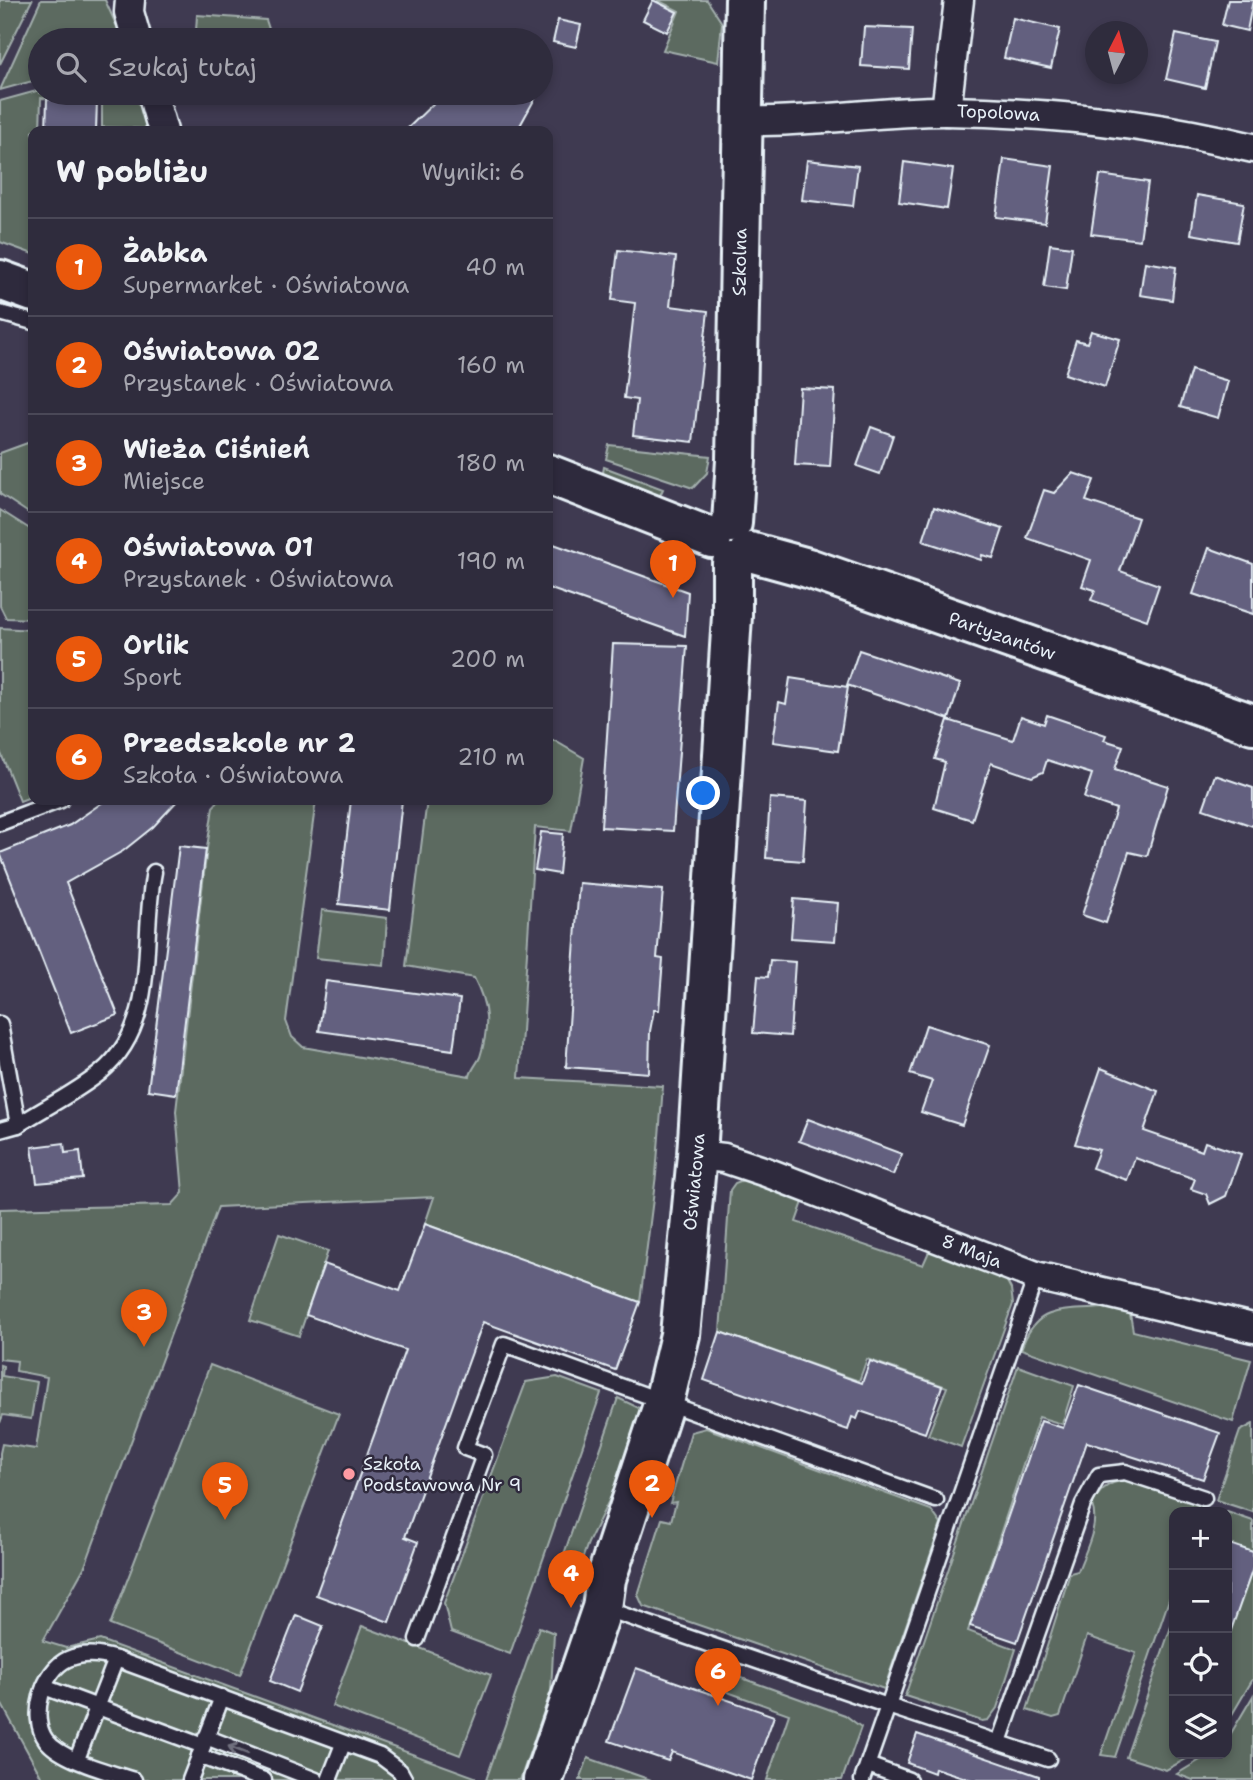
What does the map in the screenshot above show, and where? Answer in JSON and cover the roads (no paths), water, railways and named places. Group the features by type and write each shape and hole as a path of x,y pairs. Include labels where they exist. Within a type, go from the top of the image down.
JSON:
{"street":[{"path":"130,0 129,12 134,28"},
{"name":"Szkolna","path":"731,544 736,460 746,0"},
{"path":"946,111 959,0"},
{"path":"155,105 162,126"},
{"name":"Topolowa","path":"743,121 792,122 856,115 946,111 1054,117 1209,138 1253,148"},
{"path":"0,280 28,290"},
{"name":"Partyzantów","path":"553,476 731,544 808,568 1253,724"},
{"name":"Oświatowa","path":"543,1780 602,1608 606,1579 664,1402 680,1335 697,1155 732,616 731,544"},
{"name":"8 Maja","path":"697,1155 724,1158 766,1172 1036,1276 1253,1328"}],"lane":[{"path":"0,313 28,321"},
{"path":"0,823 48,805"},
{"path":"0,1130 18,1125 99,1073 124,1048 134,1031 142,999 154,872"},
{"path":"0,1024 18,1125"},
{"path":"862,1780 1036,1276"},
{"path":"417,1639 484,1455 466,1448 504,1344 936,1500"},
{"path":"999,1742 1083,1504 1099,1475 1125,1472 1204,1498"},
{"path":"602,1608 1048,1759"},
{"path":"134,1780 61,1753 45,1739 39,1708 44,1687 66,1659 84,1654 116,1659 380,1756 400,1771 405,1780"},
{"path":"77,1759 116,1659"},
{"path":"44,1687 203,1746 316,1780"},
{"path":"190,1780 222,1697"},
{"path":"329,1780 342,1744"},
{"path":"203,1746 264,1780"},
{"path":"868,1765 909,1780"}],"place":[{"name":"Żabka","path":"673,598"},
{"name":"Wieża Ciśnień","path":"144,1347"},
{"name":"Szkoła Podstawowa Nr 9","path":"349,1474"},
{"name":"Oświatowa 02","path":"652,1518"},
{"name":"Orlik","path":"225,1520"},
{"name":"Oświatowa 01","path":"571,1608"},
{"name":"Przedszkole nr 2","path":"718,1706"}]}
